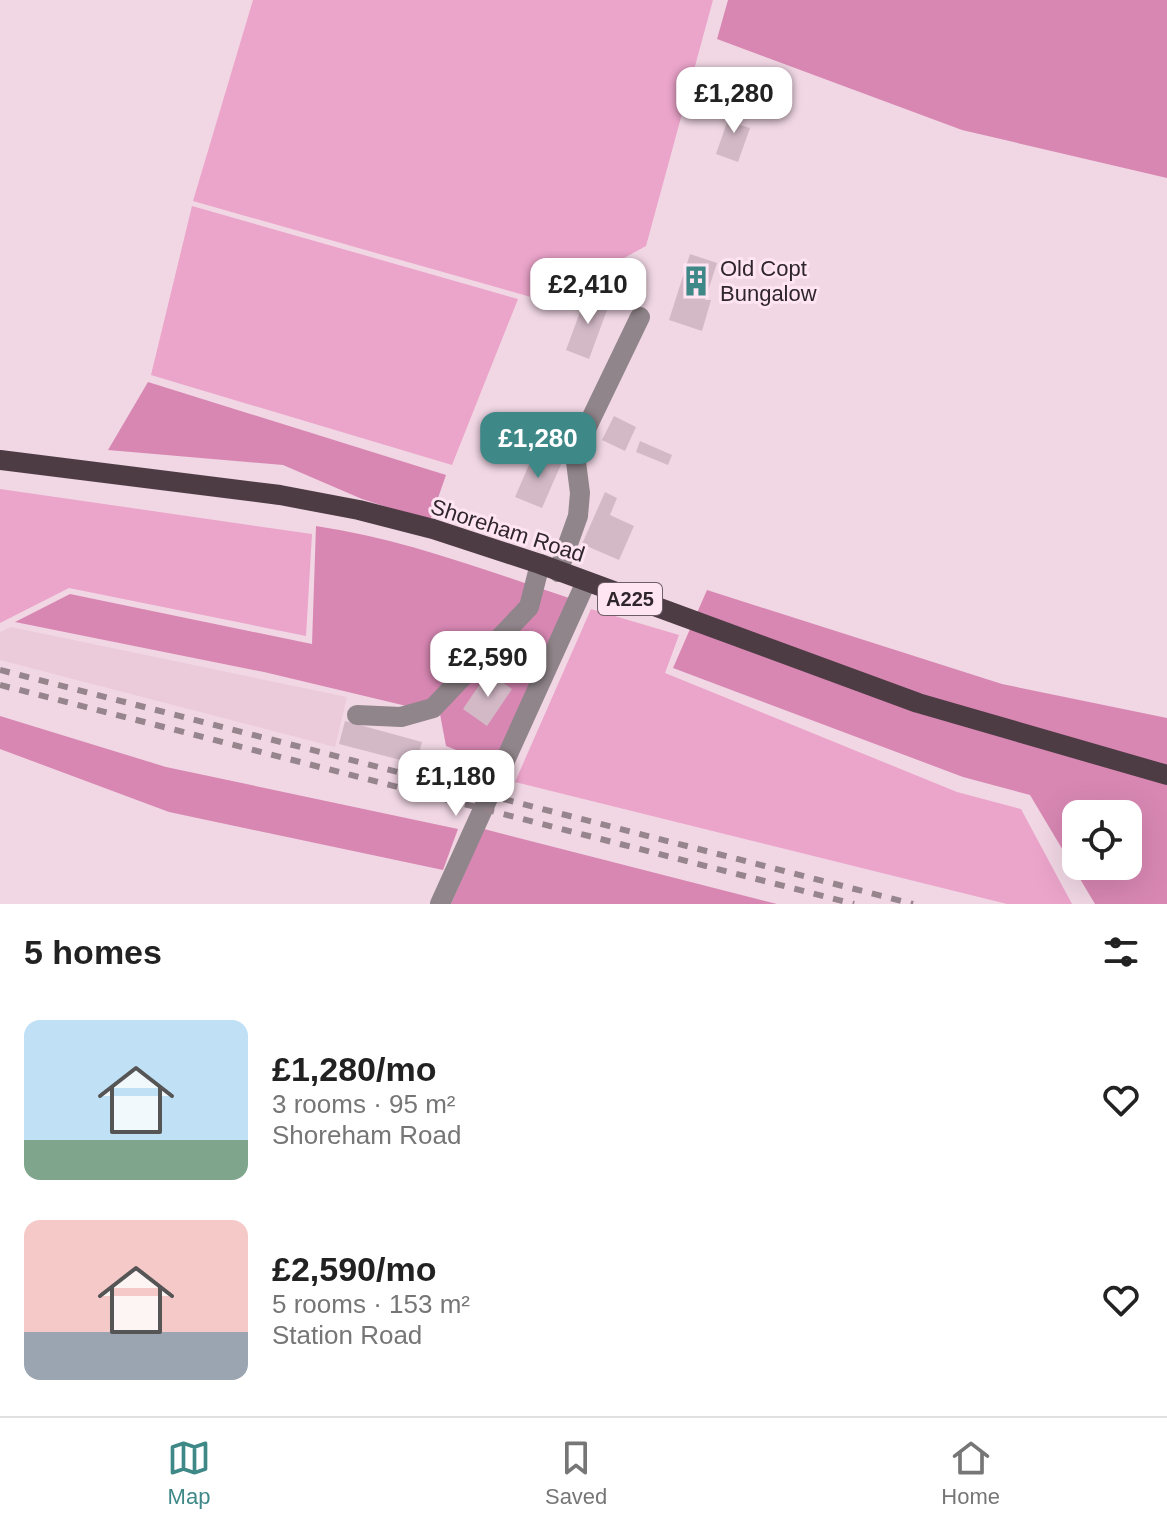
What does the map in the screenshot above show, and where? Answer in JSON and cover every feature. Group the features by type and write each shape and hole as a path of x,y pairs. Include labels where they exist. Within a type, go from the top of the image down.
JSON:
{"main road":[{"name":"Shoreham Road","path":"0,460 280,495 433,529 549,568 918,703 1167,775"}],"street":[{"path":"357,715 401,717 433,708 529,607 578,516 580,493 576,462 587,427 640,317"},
{"path":"440,904 586,582"}],"shaded area":[{"path":"253,0 713,0 646,246 545,301 193,201"},
{"path":"728,0 1167,0 1167,178 962,130 717,39"},
{"path":"192,206 518,299 452,465 151,375"},
{"path":"148,382 446,475 430,521 362,499 283,465 108,450"},
{"path":"0,489 312,534 306,636 69,588 0,623"},
{"path":"316,526 414,547 572,599 495,765 446,746 440,714 264,672 15,622 70,594 312,644"},
{"path":"707,590 1002,684 1167,718 1167,904 1095,904 1081,880 1142,880 1142,800 1062,800 1062,849 1030,795 963,777 673,668"},
{"path":"591,609 679,635 665,673 957,792 1021,809 1072,904 1007,904 515,782"},
{"path":"11,627 347,697 335,747 0,660 0,632"},
{"path":"0,716 166,767 458,829 443,870 169,812 0,749"},
{"path":"484,829 777,904 451,904"}],"building":[{"path":"734,102 746,106 740,125 750,128 738,162 716,154"},
{"name":"Old Copt Bungalow","path":"690,254 717,263 705,300 711,300 702,331 669,320"},
{"path":"587,293 610,302 589,359 566,350"},
{"path":"614,416 636,427 625,451 602,440"},
{"path":"640,441 672,455 668,465 636,452"},
{"path":"535,451 562,462 542,508 515,497"},
{"path":"605,492 617,498 610,515 634,526 619,560 582,544"},
{"path":"488,672 512,689 487,726 463,709"},
{"path":"345,721 422,742 416,764 339,744"}],"railway":[{"path":"0,670 913,904"},
{"path":"0,685 854,904"}],"place":[{"name":"Old Copt Bungalow","path":"696,281"}]}
